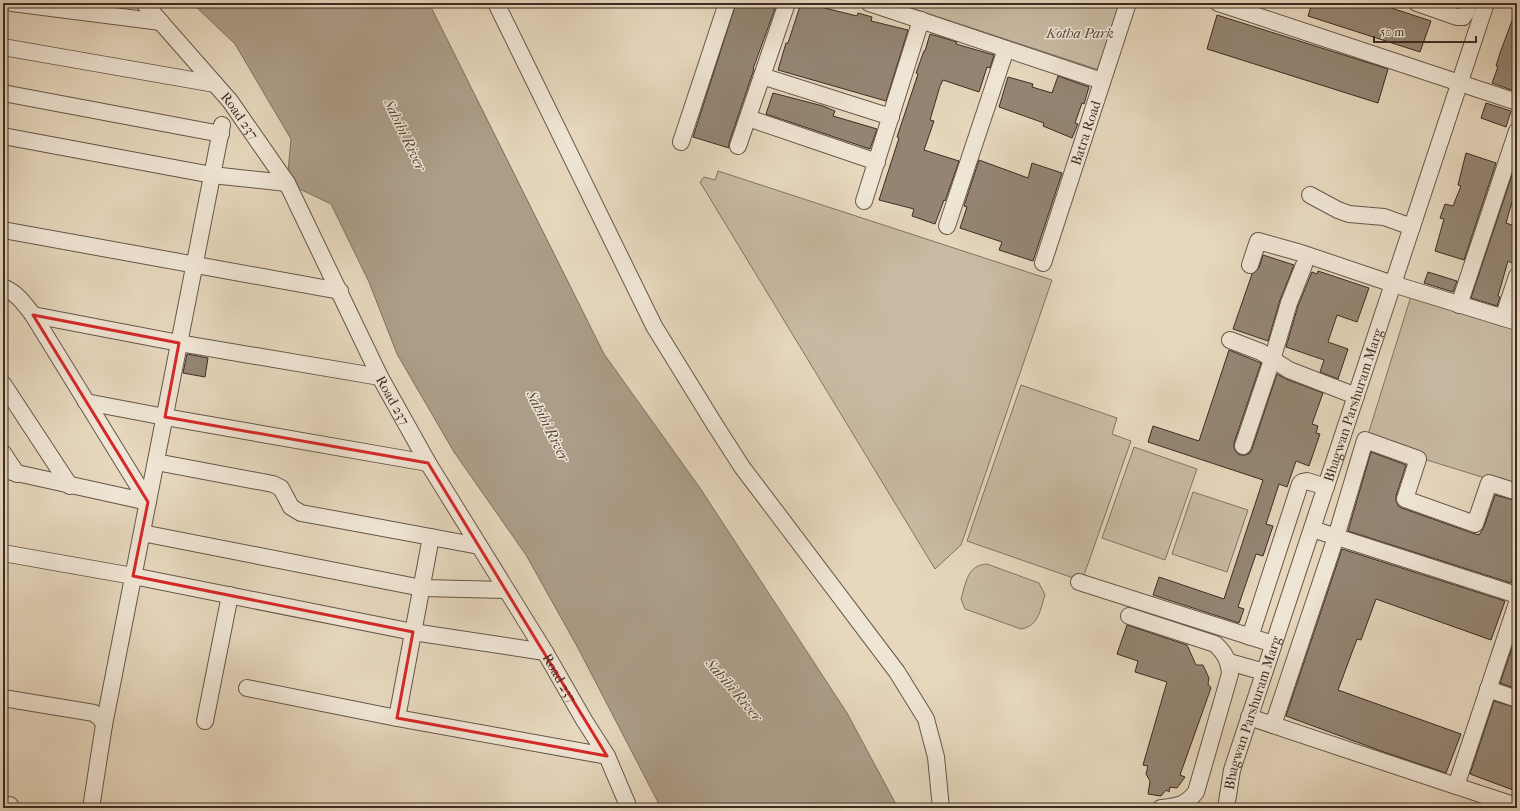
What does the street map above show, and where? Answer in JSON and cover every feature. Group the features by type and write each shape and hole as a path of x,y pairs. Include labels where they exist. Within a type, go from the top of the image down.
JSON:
{"street":[{"path":"12,3 160,22"},
{"name":"Road 237","path":"144,3 230,101 287,183 380,377 428,463 545,652 584,720 607,756 629,808"},
{"path":"496,3 654,326 742,466 897,672 926,719 936,757 941,808"},
{"path":"681,142 727,3"},
{"path":"738,146 787,3"},
{"path":"869,3 1102,81"},
{"name":"Batra Road","path":"1043,263 1128,3"},
{"path":"1218,3 1517,102"},
{"path":"1421,4 1457,17 1463,17 1469,3"},
{"name":"Bhagwan Parshuram Marg","path":"1226,808 1232,770 1249,717 1486,3"},
{"path":"864,201 921,20"},
{"path":"3,47 215,84"},
{"path":"947,226 1006,49"},
{"path":"762,76 891,117"},
{"path":"3,93 221,130 104,725 91,808"},
{"path":"748,118 877,162"},
{"path":"1459,305 1517,131"},
{"path":"3,136 212,175 287,183"},
{"path":"1310,195 1338,210 1349,214 1384,217 1412,227"},
{"path":"3,230 340,291"},
{"path":"1250,265 1258,241 1301,253 1393,284 1510,320 1517,276"},
{"path":"1243,446 1272,360 1289,303 1304,265"},
{"path":"3,287 14,292 33,315 148,502"},
{"path":"33,315 179,343 380,377"},
{"path":"1230,340 1261,352 1288,370 1356,396"},
{"path":"3,384 70,486"},
{"path":"86,402 428,463"},
{"path":"1344,433 1418,459 1405,499 1475,524 1489,483 1517,492"},
{"path":"1273,725 1336,537 1365,440"},
{"path":"3,453 10,472 148,502"},
{"path":"156,462 273,484 281,488 291,507 301,513 479,546"},
{"path":"1250,637 1300,484 1307,481 1326,487"},
{"path":"1312,529 1517,595"},
{"path":"142,533 422,588 506,590"},
{"path":"397,718 431,537"},
{"path":"3,553 133,576 413,632 545,652"},
{"path":"1079,582 1273,644"},
{"path":"205,721 230,595"},
{"path":"1456,786 1517,603"},
{"path":"1130,616 1215,644 1221,649 1229,662 1230,674 1196,792 1186,803 1161,808"},
{"path":"1229,662 1264,672"},
{"path":"247,688 397,718 607,756"},
{"path":"1488,689 1517,699"},
{"path":"3,698 94,713 101,719 104,725"},
{"path":"1249,717 1517,806"}],"highlighted area":[{"path":"33,315 179,343 165,417 428,463 607,756 397,718 413,632 133,576 148,502"}],"green space":[{"name":"Kotha Park","path":"896,3 1121,3 1099,70"},
{"path":"718,171 1052,280 961,545 935,569 700,182 704,177 715,180"},
{"path":"1411,296 1517,330 1517,488 1366,441"},
{"path":"1021,385 1117,418 1112,434 1131,441 1082,581 967,541"},
{"path":"1134,447 1197,469 1165,560 1102,538"},
{"path":"1193,492 1248,510 1227,572 1172,554"},
{"path":"987,564 1039,583 1045,595 1040,612 1032,625 1021,629 965,609 961,599 968,576 975,568 980,565"}],"water":[{"name":"Sahibi River","path":"192,3 429,3 604,354 700,488 847,713 898,808 661,808 578,648 526,555 454,452 397,354 369,282 331,204 287,183 291,139 235,44"}],"building":[{"path":"736,3 777,3 753,69 729,143 729,148 693,137"},
{"path":"801,3 817,3 817,6 857,16 858,13 872,17 871,21 908,30 886,101 778,70"},
{"path":"1312,3 1376,3 1431,21 1420,52 1308,16"},
{"path":"1516,10 1517,92 1492,83 1498,67 1496,66 1500,53"},
{"path":"1217,15 1388,69 1378,103 1207,49"},
{"path":"930,34 957,42 956,44 994,55 990,68 987,67 979,92 943,80 940,86 930,120 934,121 924,150 959,161 935,224 912,216 914,209 879,200 899,138 897,137 918,74 916,73"},
{"path":"1058,76 1089,87 1084,104 1082,103 1075,123 1078,124 1072,138 1043,126 1044,123 999,107 1008,77 1033,84 1032,87 1052,93"},
{"path":"773,93 823,106 835,111 833,116 877,129 870,149 766,114"},
{"path":"1486,103 1511,111 1506,127 1481,118"},
{"path":"1466,153 1496,163 1464,260 1435,251 1444,219 1440,218 1445,204 1453,206 1461,186 1458,185"},
{"path":"979,160 1028,178 1032,163 1062,173 1033,261 999,250 1002,242 960,228 967,207 964,206"},
{"path":"1514,169 1517,170 1517,204 1512,202 1506,223 1517,227 1517,250 1512,263 1508,261 1498,296 1500,297 1497,306 1471,298"},
{"path":"1263,255 1294,265 1280,300 1268,341 1233,329 1252,274 1259,268"},
{"path":"1318,271 1369,288 1357,322 1337,315 1328,342 1348,349 1338,379 1320,372 1324,360 1286,347 1298,306 1312,272 1317,274"},
{"path":"1428,272 1457,281 1453,292 1424,283"},
{"path":"1229,350 1261,363 1234,443 1236,452 1240,455 1250,453 1252,449 1277,374 1323,393 1312,424 1318,426 1316,433 1320,434 1309,466 1296,461 1287,487 1279,484 1266,524 1273,526 1263,556 1256,554 1238,607 1244,609 1239,623 1153,595 1159,577 1224,599 1263,480 1148,442 1153,426 1199,441"},
{"path":"187,354 208,358 205,377 183,373"},
{"path":"1371,452 1406,465 1396,496 1396,501 1399,507 1472,533 1479,535 1484,527 1495,495 1517,501 1517,565 1511,583 1348,531"},
{"path":"1342,549 1505,601 1491,640 1376,599 1361,640 1357,639 1338,690 1461,734 1446,773 1286,716"},
{"path":"1127,625 1187,645 1196,665 1203,665 1209,678 1208,684 1211,688 1180,775 1185,777 1177,788 1170,787 1169,792 1166,790 1161,796 1148,794 1150,781 1146,774 1148,766 1143,765 1167,682 1135,672 1138,661 1117,654"},
{"path":"1517,634 1517,689 1500,683"},
{"path":"1494,701 1517,708 1517,779 1513,790 1470,774"}]}
